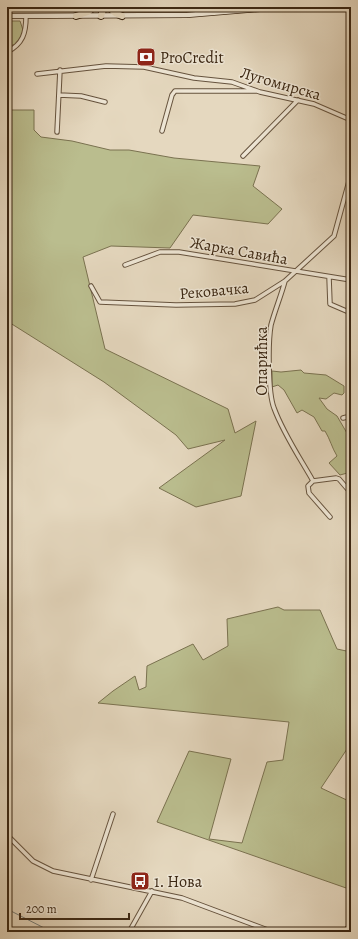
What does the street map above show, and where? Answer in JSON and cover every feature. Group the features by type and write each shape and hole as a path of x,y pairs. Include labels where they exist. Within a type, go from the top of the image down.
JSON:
{"highway":[{"path":"76,16 88,12 94,7"},
{"path":"99,7 101,16"},
{"path":"101,16 104,7"},
{"path":"108,7 122,16"}],"main road":[{"path":"7,16 213,14 284,7"},
{"path":"344,932 351,925"}],"street":[{"path":"7,52 17,45 25,33 26,16"},
{"name":"Лугомирска","path":"37,74 60,70 106,66 140,66 194,78 232,82 257,92 320,106 351,120"},
{"path":"57,132 60,70"},
{"path":"162,131 172,95 175,92 257,92"},
{"path":"59,95 81,96 105,102"},
{"path":"243,156 298,100"},
{"name":"Рековачка","path":"91,286 100,302 162,305 223,304 255,300 285,281 335,234 351,174"},
{"name":"Жарка Савића","path":"125,265 166,252 179,252 351,280"},
{"path":"329,277 330,304 351,313"},
{"name":"Опарићка","path":"285,281 271,328 270,375 272,398 274,408 282,425 313,481"},
{"path":"343,418 351,416"},
{"path":"330,516 307,491 308,486 313,481 338,478 351,493"},
{"path":"91,880 114,814"},
{"path":"7,835 29,857 45,868 91,880 152,891 189,900 273,932"},
{"path":"129,932 152,891"}],"green space":[{"path":"7,21 20,21 24,33 16,44 7,47"},
{"path":"7,110 34,110 34,130 41,137 72,141 110,150 129,150 174,158 260,166 253,186 282,209 268,224 193,215 170,248 111,246 83,257 105,349 228,409 235,433 256,421 241,496 196,507 159,488 225,440 188,449 176,435 104,382 7,321"},
{"path":"301,370 304,373 326,375 344,386 344,393 342,395 334,393 326,399 319,398 327,409 337,416 351,440 351,472 340,475 329,463 337,456 325,431 322,431 314,417 302,410 297,413 284,390 278,385 272,387 272,371 281,372"},
{"path":"278,607 284,610 320,610 337,649 351,652 351,743 321,788 351,802 351,885 349,889 157,822 189,751 231,759 209,839 242,843 267,762 283,760 289,722 98,703 135,676 139,690 146,687 147,666 193,644 203,660 228,646 227,619"}],"waterway":[{"path":"7,909 52,932"}],"place":[{"name":"ProCredit","path":"146,57"},
{"name":"1. Нова","path":"140,881"}]}
